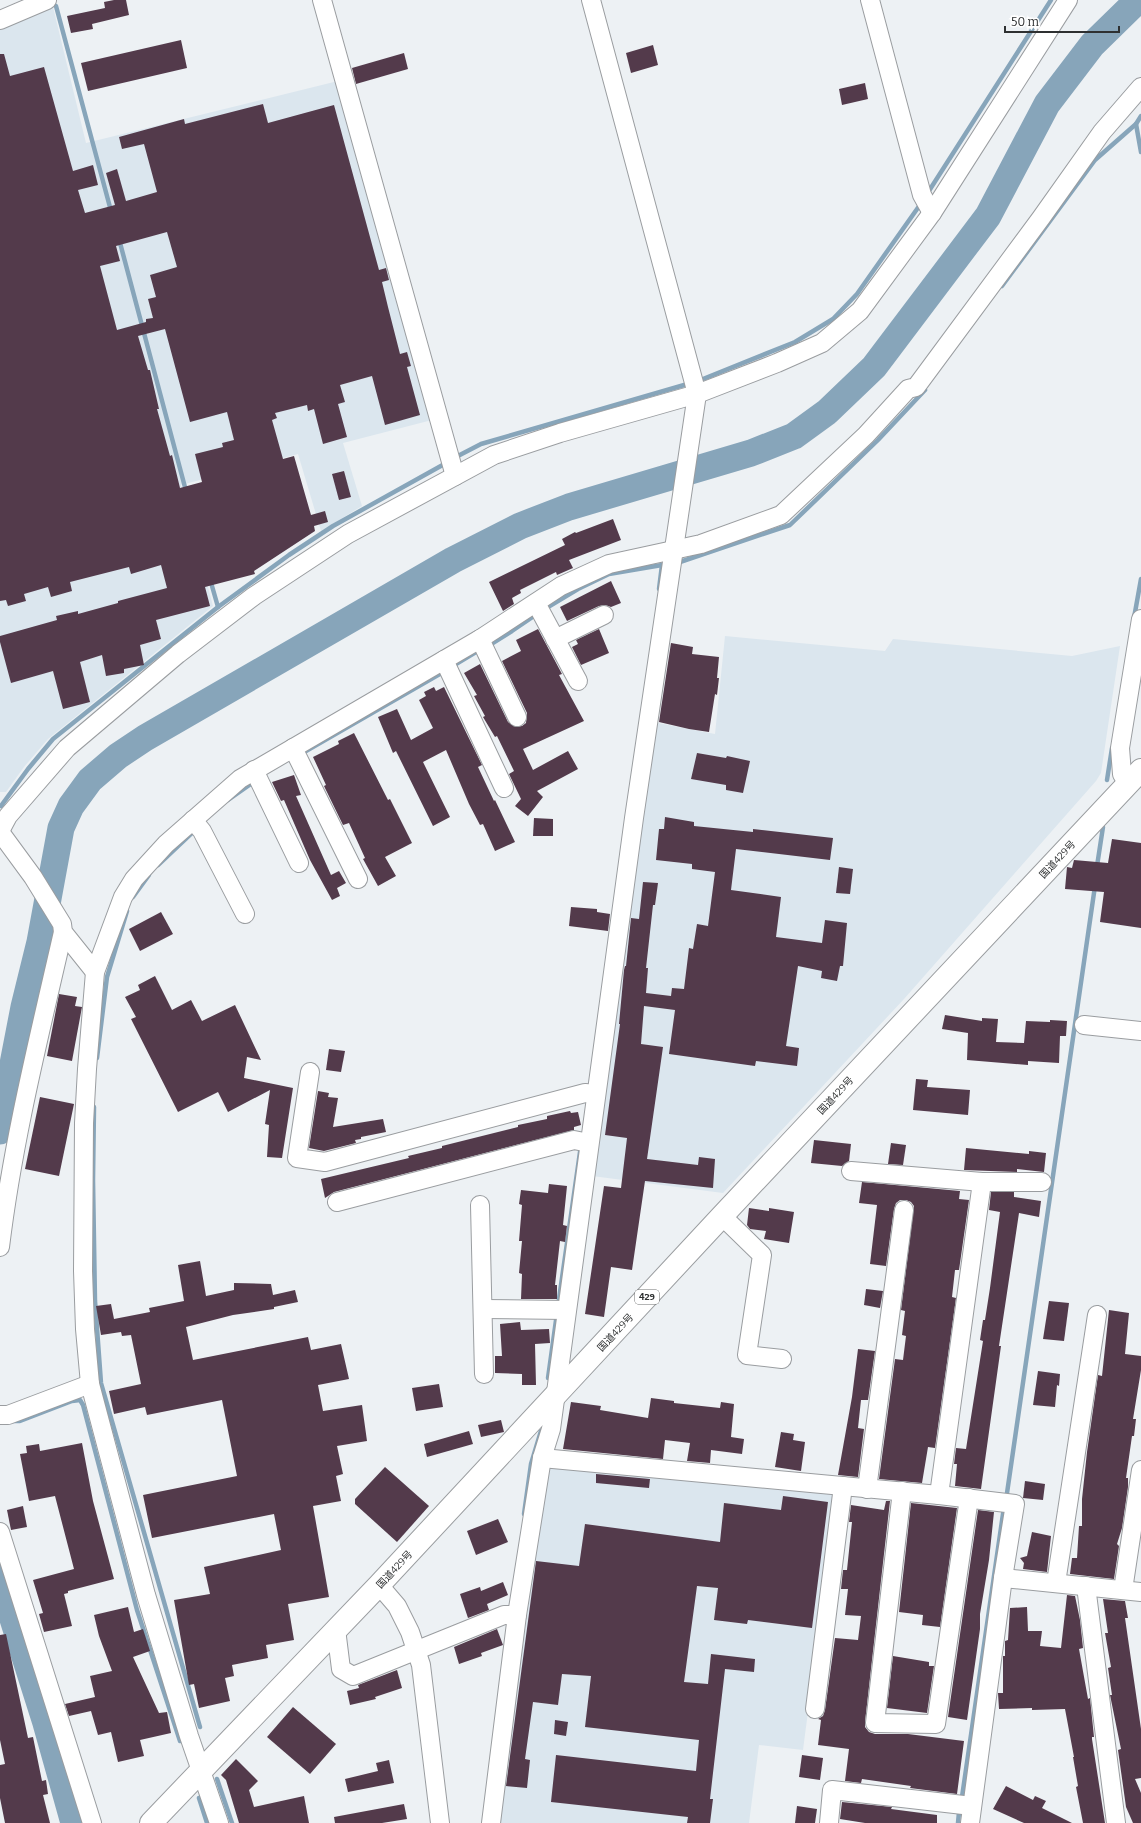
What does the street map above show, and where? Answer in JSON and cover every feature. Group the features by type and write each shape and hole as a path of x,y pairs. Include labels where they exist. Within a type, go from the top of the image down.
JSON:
{"highway":[{"name":"国道429号","path":"152,1823 379,1585 722,1216 1134,777"}],"street":[{"path":"0,20 47,0"},
{"path":"322,0 452,467"},
{"path":"491,1823 513,1615 542,1458 550,1429 554,1398 560,1309 591,1093 688,459 695,386 591,0"},
{"path":"870,0 927,204"},
{"path":"96,972 62,928 33,877 0,831 8,816 68,748 178,654 254,596 452,467 502,453 695,386 777,364 822,343 860,310 927,204 1068,0"},
{"path":"219,1823 146,1595 90,1384 84,1279 84,1173 87,1069 96,972 123,897 134,879 166,844 198,825 240,779 257,776 447,667 539,609 561,586 609,564 672,560 701,544 781,515 866,435 908,389 916,387 1041,218 1102,132 1139,96"},
{"path":"539,609 578,682"},
{"path":"555,639 604,615"},
{"path":"1134,777 1122,774 1120,748 1141,619"},
{"path":"482,645 517,717"},
{"path":"447,667 504,788"},
{"path":"296,753 358,879"},
{"path":"257,776 299,863"},
{"path":"198,825 245,914"},
{"path":"0,1247 6,1198 25,1092 62,928"},
{"path":"1084,1026 1141,1031"},
{"path":"310,1072 297,1158 325,1162 591,1093"},
{"path":"337,1202 574,1140 584,1142"},
{"path":"851,1171 982,1182 1042,1182"},
{"path":"939,1494 982,1182"},
{"path":"480,1205 484,1374"},
{"path":"867,1488 904,1210"},
{"path":"722,1216 762,1255 747,1355 782,1359"},
{"path":"483,1309 560,1309"},
{"path":"1056,1583 1097,1315"},
{"path":"0,1415 8,1415 90,1384"},
{"path":"542,1458 939,1494 1015,1504 1003,1578 970,1823"},
{"path":"1123,1590 1141,1470"},
{"path":"814,1709 843,1486"},
{"path":"902,1491 875,1723 936,1724 969,1498"},
{"path":"0,1532 92,1823"},
{"path":"1003,1578 1141,1592"},
{"path":"379,1585 397,1606 410,1632 421,1664 440,1823"},
{"path":"1086,1586 1116,1823"},
{"path":"336,1629 341,1669 353,1676 513,1615"},
{"path":"829,1823 832,1790 972,1806"}],"shaded area":[{"path":"52,3 86,143 338,81 432,420 343,443 362,506 321,531 298,454 181,485 213,606 48,739 24,767 6,792 0,792 0,26"},
{"path":"725,636 885,651 893,639 1072,656 1120,646 1101,773 1096,781 904,999 723,1193 592,1176 653,722 715,734"},
{"path":"546,1463 837,1489 803,1750 759,1745 749,1823 496,1823"}],"building":[{"path":"126,0 129,15 92,24 93,29 71,33 67,16 105,8 104,2"},
{"path":"181,40 187,68 88,91 81,63"},
{"path":"653,45 658,65 631,73 626,53"},
{"path":"404,53 408,69 356,84 352,68"},
{"path":"0,54 4,54 10,76 44,67 73,171 93,165 98,185 78,190 85,213 115,205 106,173 117,169 126,201 157,192 144,144 122,149 119,137 184,119 185,124 263,104 268,123 334,105 379,270 386,268 389,280 382,282 400,354 407,352 411,366 407,367 420,415 385,425 372,376 340,385 345,402 338,404 347,437 323,444 314,409 308,411 307,405 275,413 277,418 272,420 283,459 294,456 311,515 325,511 328,522 314,526 315,531 254,571 255,574 205,587 210,606 156,620 161,639 140,645 144,665 124,669 124,673 106,676 102,655 80,662 90,702 63,709 53,671 11,683 0,642 0,636 57,620 56,616 78,611 78,614 118,603 118,601 167,588 161,565 131,574 129,567 70,582 72,591 51,597 48,587 24,594 26,601 8,606 6,600 0,601","holes":["167,232 177,267 150,275 156,297 148,299 153,318 146,319 146,322 117,330 100,266 120,261 116,246","165,329 190,422 227,412 234,440 222,443 223,447 195,454 202,482 180,488 172,455 170,456 157,409 159,409 150,370 148,370 138,336"]},
{"path":"865,83 868,99 842,105 839,89"},
{"path":"344,471 351,497 339,500 332,474"},
{"path":"613,519 621,540 569,560 573,568 557,575 556,572 520,590 521,593 512,598 514,604 503,611 489,582 565,545 562,539 575,532 576,533"},
{"path":"611,581 621,603 611,607 605,605 599,606 567,621 560,607"},
{"path":"538,629 562,674 559,675 584,721 523,749 533,770 568,751 578,769 537,791 543,797 528,816 515,806 521,799 509,774 514,771 497,736 495,737 483,717 485,716 474,696 477,695 464,673 480,664 508,722 516,727 522,726 526,723 527,713 502,661 521,651 516,640"},
{"path":"599,629 609,653 581,665 572,647 578,644 576,640"},
{"path":"671,643 693,647 692,654 719,657 717,695 715,694 709,732 659,722"},
{"path":"434,687 436,691 444,687 482,765 478,767 515,842 495,851 483,824 480,825 469,804 446,750 423,762 450,817 433,826 396,751 393,753 378,717 397,709 411,740 433,728 419,700 426,696 424,692"},
{"path":"354,733 412,843 385,857 396,876 378,886 363,859 365,858 349,823 343,825 324,786 326,785 313,757 339,744 338,741"},
{"path":"697,753 726,758 727,756 750,761 743,793 726,790 726,785 691,779"},
{"path":"294,775 301,795 296,796 331,875 339,871 346,883 337,888 340,896 332,900 310,860 284,800 281,801 272,782"},
{"path":"665,817 694,822 694,826 753,832 753,829 833,838 830,860 736,849 731,890 781,897 776,937 822,943 825,920 847,923 843,966 840,966 837,981 821,978 822,971 798,966 786,1046 799,1048 797,1066 756,1061 755,1066 669,1054 675,1010 644,1006 641,1044 663,1047 647,1159 698,1165 699,1157 715,1159 713,1188 645,1181 632,1270 611,1267 604,1317 585,1314 604,1186 621,1188 627,1138 605,1135 620,1024 624,970 626,966 631,918 639,919 643,882 658,883 655,905 653,905 646,968 648,968 646,993 671,996 672,988 684,989 689,948 693,949 697,924 708,926 715,872 692,869 692,864 656,860 659,829 664,829"},
{"path":"534,818 553,819 553,836 533,836"},
{"path":"1112,839 1141,843 1141,928 1100,922 1104,892 1065,889 1067,867 1072,868 1074,860 1108,863"},
{"path":"839,867 853,869 850,894 836,893"},
{"path":"571,907 597,909 597,912 610,914 608,931 569,926"},
{"path":"161,912 173,934 140,951 129,929"},
{"path":"155,976 172,1010 191,1000 202,1021 235,1005 261,1060 247,1057 244,1078 293,1088 282,1158 267,1157 269,1125 265,1124 270,1090 228,1112 218,1092 178,1112 131,1019 136,1017 125,997 140,990 138,985"},
{"path":"59,994 77,997 75,1006 82,1007 72,1061 47,1056"},
{"path":"945,1015 982,1021 982,1018 998,1019 996,1042 1024,1043 1026,1021 1067,1021 1066,1036 1060,1036 1059,1063 1028,1061 1028,1065 967,1060 968,1033 942,1029"},
{"path":"329,1049 345,1051 341,1072 326,1070"},
{"path":"916,1079 928,1080 927,1087 970,1090 968,1115 913,1110"},
{"path":"318,1091 329,1093 328,1097 338,1098 333,1127 383,1119 386,1132 361,1137 361,1139 355,1140 356,1143 324,1151 309,1148"},
{"path":"40,1097 74,1104 59,1176 25,1169"},
{"path":"570,1111 571,1113 578,1112 581,1125 574,1127 574,1130 334,1192 325,1198 321,1179 409,1158 408,1156 442,1148 442,1146 518,1127 518,1125 547,1119 547,1116"},
{"path":"814,1140 851,1144 849,1161 842,1166 811,1163"},
{"path":"891,1143 906,1145 903,1165 888,1164"},
{"path":"966,1148 1029,1154 1029,1151 1046,1153 1044,1172 1017,1169 1017,1172 964,1170"},
{"path":"862,1182 960,1191 959,1199 969,1200 959,1270 955,1270 952,1297 956,1298 935,1448 928,1447 922,1483 879,1479 895,1359 903,1360 906,1336 902,1335 905,1311 901,1310 914,1206 911,1202 906,1200 900,1200 896,1203 886,1266 870,1264 877,1205 859,1203"},
{"path":"549,1184 567,1186 563,1225 567,1226 565,1242 560,1241 555,1285 557,1285 557,1299 521,1299 522,1274 519,1273 522,1241 519,1241 522,1205 519,1204 521,1190 548,1193"},
{"path":"991,1192 1014,1192 1014,1197 1041,1201 1039,1217 1019,1213 999,1346 1001,1346 981,1489 955,1486 957,1464 954,1464 956,1448 966,1449 983,1341 980,1340 990,1288 1000,1212 989,1210"},
{"path":"749,1208 769,1211 769,1208 794,1212 789,1243 764,1239 766,1231 750,1229 747,1225"},
{"path":"200,1261 206,1296 234,1290 234,1283 271,1284 273,1295 295,1290 298,1302 274,1307 274,1309 233,1315 186,1327 193,1360 308,1337 311,1350 341,1344 349,1379 318,1385 323,1411 362,1405 367,1441 337,1446 343,1474 336,1476 341,1501 313,1506 329,1597 288,1604 294,1640 266,1645 268,1658 232,1665 234,1676 225,1678 230,1701 199,1708 194,1684 189,1685 174,1600 210,1594 204,1567 281,1550 274,1514 152,1538 143,1495 237,1476 222,1400 147,1415 145,1407 114,1414 109,1391 141,1384 131,1335 122,1336 121,1332 101,1335 96,1306 111,1304 114,1319 150,1312 149,1308 184,1301 178,1265"},
{"path":"866,1289 883,1291 880,1308 864,1305"},
{"path":"1049,1301 1069,1303 1064,1341 1043,1339"},
{"path":"1109,1310 1129,1313 1125,1354 1141,1356 1141,1370 1133,1419 1136,1419 1134,1436 1132,1436 1126,1478 1128,1478 1128,1487 1122,1528 1117,1544 1119,1546 1114,1579 1070,1574 1072,1558 1077,1558 1079,1526 1082,1526 1082,1499 1087,1452 1098,1375 1102,1376"},
{"path":"520,1322 521,1330 549,1329 550,1343 535,1344 536,1385 522,1385 522,1374 495,1373 495,1356 502,1356 500,1324"},
{"path":"858,1349 875,1351 868,1400 861,1400 858,1428 864,1429 858,1477 838,1475 852,1397"},
{"path":"1038,1371 1060,1374 1059,1386 1057,1385 1055,1407 1033,1405"},
{"path":"439,1384 443,1407 416,1411 412,1388"},
{"path":"651,1398 674,1401 674,1403 720,1408 721,1402 734,1404 731,1437 744,1439 742,1454 711,1450 710,1463 687,1461 690,1443 665,1440 663,1459 563,1449 571,1402 601,1406 600,1410 648,1418"},
{"path":"501,1420 504,1432 481,1437 478,1425"},
{"path":"469,1431 473,1444 427,1457 424,1444"},
{"path":"781,1432 794,1434 793,1440 805,1442 801,1471 775,1467"},
{"path":"82,1443 93,1501 114,1579 68,1591 68,1593 64,1594 72,1626 44,1632 39,1614 43,1613 33,1580 74,1569 55,1496 29,1501 20,1454 27,1453 26,1446 39,1444 40,1451"},
{"path":"385,1467 429,1506 397,1542 355,1504 355,1499"},
{"path":"596,1474 650,1479 649,1488 596,1483"},
{"path":"1025,1481 1045,1484 1043,1500 1023,1498"},
{"path":"783,1496 828,1502 812,1628 748,1620 747,1624 714,1620 718,1588 697,1586 684,1682 708,1684 711,1654 755,1659 754,1672 725,1669 710,1799 713,1799 710,1823 687,1823 688,1817 551,1802 556,1755 696,1771 699,1740 585,1727 591,1676 562,1674 558,1705 533,1702 525,1759 530,1760 527,1788 506,1786 536,1561 579,1566 585,1524 720,1542 724,1503 781,1510"},
{"path":"886,1501 890,1501 865,1727 869,1732 875,1734 908,1734 964,1741 957,1794 910,1788 911,1786 862,1779 861,1783 845,1781 849,1749 818,1745 821,1720 818,1719 823,1716 825,1710 835,1638 858,1640 861,1616 845,1615 848,1589 841,1589 843,1570 847,1570 852,1522 849,1522 851,1505 884,1510"},
{"path":"911,1503 957,1508 940,1627 922,1625 923,1615 899,1612"},
{"path":"23,1506 27,1527 11,1530 7,1510"},
{"path":"978,1510 994,1512 989,1560 980,1614 980,1629 967,1720 948,1717"},
{"path":"498,1519 508,1542 476,1555 467,1531"},
{"path":"1032,1532 1051,1536 1047,1572 1023,1569 1024,1563 1020,1558 1027,1556"},
{"path":"503,1582 508,1595 487,1604 489,1610 468,1618 460,1594 480,1587 481,1591"},
{"path":"1067,1595 1075,1596 1080,1620 1083,1648 1079,1649 1088,1699 1090,1698 1094,1737 1092,1737 1092,1739 1105,1823 1083,1823 1076,1787 1078,1786 1074,1757 1065,1709 999,1709 998,1693 1003,1693 1003,1656 1005,1656 1005,1641 1008,1640 1010,1608 1027,1607 1028,1631 1042,1631 1040,1646 1061,1648"},
{"path":"1103,1599 1125,1601 1128,1618 1125,1618 1141,1729 1141,1778 1135,1779 1141,1793 1141,1823 1133,1823 1126,1807 1118,1750 1121,1749 1110,1695 1112,1695 1108,1668 1111,1667 1105,1633 1108,1633"},
{"path":"128,1607 134,1632 143,1629 150,1651 133,1657 159,1713 167,1712 171,1733 140,1740 144,1756 118,1762 111,1732 98,1735 91,1711 69,1716 65,1704 95,1697 90,1676 112,1671 99,1636 94,1615"},
{"path":"497,1629 503,1645 481,1653 482,1656 459,1664 454,1647"},
{"path":"6,1634 28,1738 33,1737 42,1781 46,1780 48,1794 43,1795 50,1823 5,1823 0,1798 0,1765 5,1764 0,1740 0,1635"},
{"path":"893,1656 929,1662 929,1666 934,1666 927,1713 887,1708"},
{"path":"397,1670 402,1688 375,1697 376,1699 350,1705 347,1691 359,1688 358,1685"},
{"path":"293,1707 336,1744 310,1774 267,1737"},
{"path":"555,1720 568,1722 566,1736 554,1734"},
{"path":"802,1755 823,1758 820,1780 799,1777"},
{"path":"236,1759 258,1781 249,1790 254,1807 304,1796 309,1823 239,1823 226,1780 221,1775"},
{"path":"389,1760 394,1783 348,1792 345,1779 378,1771 376,1763"},
{"path":"1006,1786 1033,1800 1035,1796 1046,1801 1042,1808 1072,1823 1024,1823 993,1809"},
{"path":"842,1802 892,1807 891,1809 937,1815 937,1823 865,1823 840,1819"},
{"path":"404,1804 407,1819 382,1823 335,1823 334,1817"},
{"path":"797,1806 817,1809 815,1823 795,1823"}],"waterway":[{"path":"927,194 1051,0"},
{"path":"0,1131 24,1007 40,942 61,828 71,806 90,780 118,756 145,738 453,560 520,526 569,507 751,453 794,436 827,412 874,367 988,216 1047,104 1092,45 1138,0"},
{"path":"56,6 111,211"},
{"path":"1002,286 1095,160 1136,124 1141,116"},
{"path":"1136,124 1141,152"},
{"path":"698,381 795,342 833,319 857,294 922,202"},
{"path":"119,239 186,491"},
{"path":"454,458 481,444 691,383"},
{"path":"677,563 790,525 878,440 925,390"},
{"path":"1,806 28,769 53,739 218,607 289,555 333,526 448,462"},
{"path":"543,610 578,589 609,574 668,564"},
{"path":"659,589 662,565"},
{"path":"210,579 218,607"},
{"path":"1134,618 1141,579"},
{"path":"488,646 537,614"},
{"path":"451,667 481,649"},
{"path":"306,751 445,671"},
{"path":"1107,780 1112,748"},
{"path":"228,800 255,781"},
{"path":"1097,866 1103,827"},
{"path":"158,865 196,829"},
{"path":"133,897 149,875"},
{"path":"1006,1500 1095,886"},
{"path":"97,1058 107,977 127,911"},
{"path":"94,1107 93,1180 95,1301 101,1383 200,1727"},
{"path":"558,1306 581,1145"},
{"path":"548,1378 557,1313"},
{"path":"13,1421 20,1421 72,1401 80,1400 83,1405 137,1610 180,1741"},
{"path":"524,1514 531,1464 541,1431"},
{"path":"962,1797 1004,1507"},
{"path":"0,1578 46,1723 74,1823"},
{"path":"217,1779 232,1823"},
{"path":"199,1798 207,1823"},
{"path":"958,1823 959,1812"}]}
